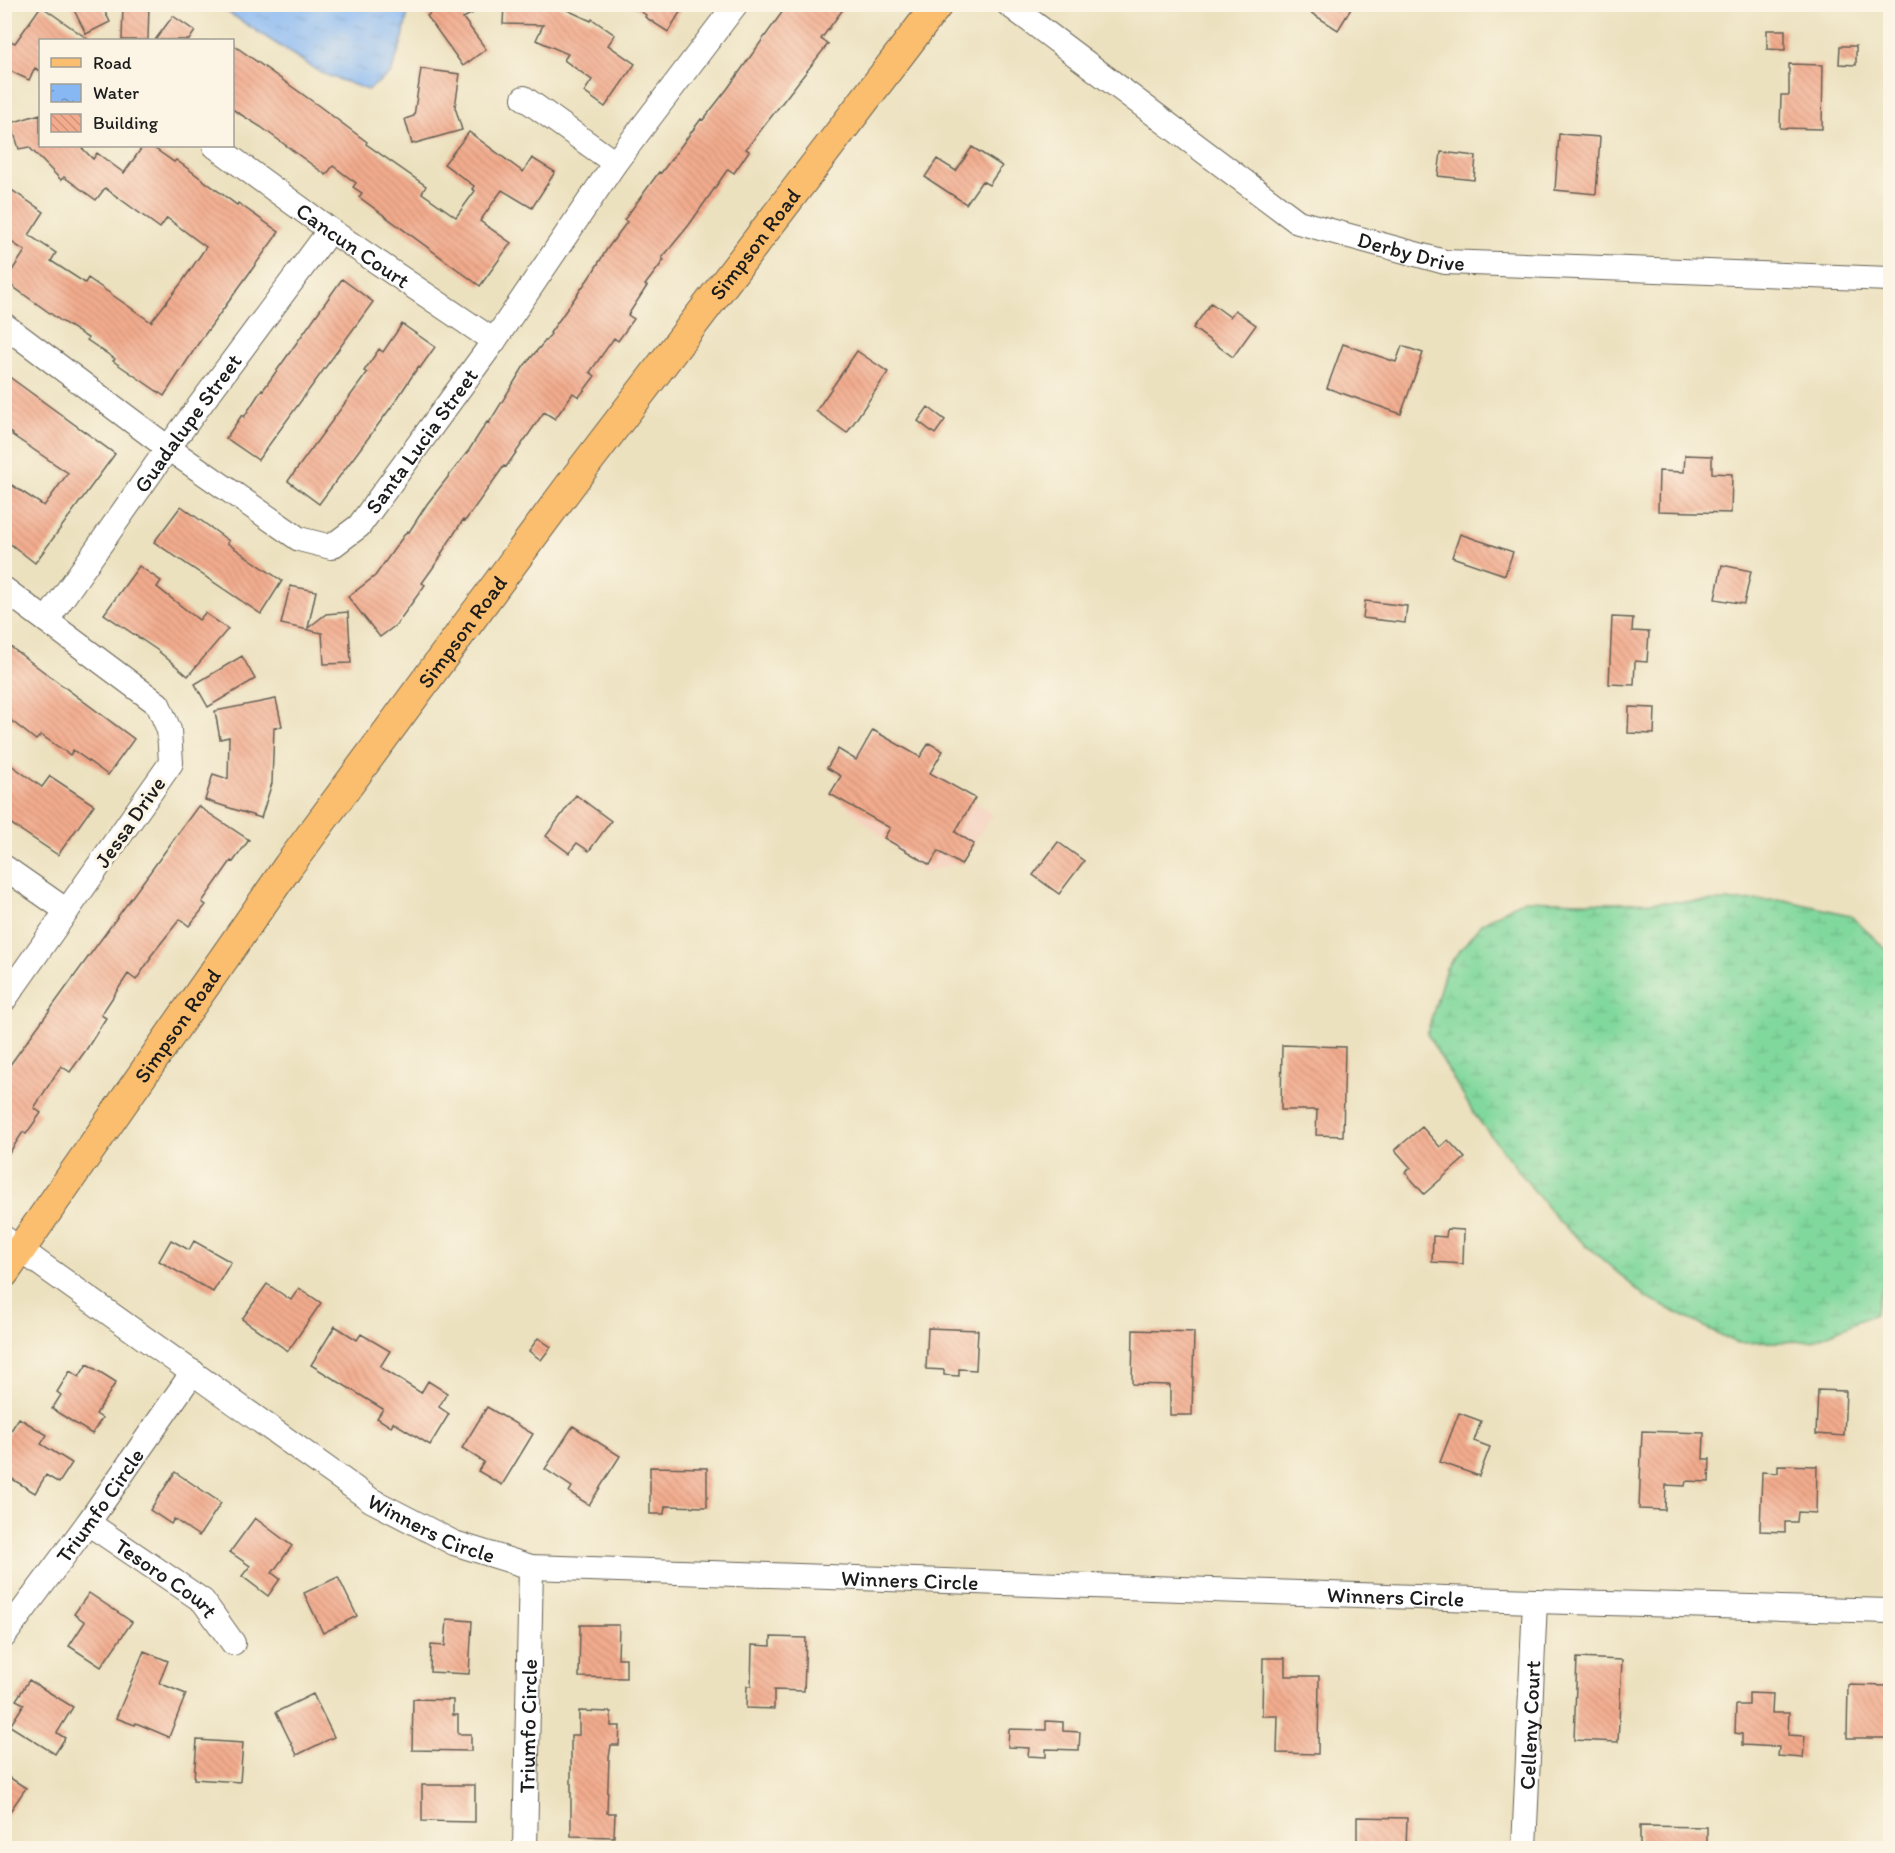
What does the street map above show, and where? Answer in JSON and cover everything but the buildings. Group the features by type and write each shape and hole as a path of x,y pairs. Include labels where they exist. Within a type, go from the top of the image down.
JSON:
{"main road":[{"name":"Simpson Road","path":"10,1254 289,865 577,476 938,4"}],"street":[{"name":"Santa Lucia Street","path":"4,325 168,448 299,539 331,547 358,526 494,341 615,163 736,4"},
{"name":"Derby Drive","path":"1008,4 1298,222 1445,262 1890,279"},
{"path":"524,98 615,163"},
{"name":"Cancun Court","path":"216,147 330,230 494,341"},
{"name":"Guadalupe Street","path":"47,620 168,448 330,230"},
{"name":"Jessa Drive","path":"4,589 158,704 169,730 171,763 4,1000"},
{"path":"4,867 67,911"},
{"name":"Winners Circle","path":"10,1254 193,1372 371,1500 454,1543 531,1567 1535,1602 1890,1611"},
{"name":"Triumfo Circle","path":"4,1636 88,1523 193,1372"},
{"name":"Tesoro Court","path":"88,1523 203,1601 233,1643"},
{"name":"Triumfo Circle","path":"525,1848 531,1567"},
{"name":"Celleny Court","path":"1524,1848 1535,1602"}],"shaded area":[{"path":"874,728 993,815 960,862 923,873 831,792"}],"green space":[{"path":"1523,900 1610,903 1784,900 1850,915 1890,953 1890,1263 1875,1314 1812,1341 1737,1343 1647,1298 1558,1221 1474,1114 1427,1034 1446,968 1481,924"}],"water":[{"path":"217,5 409,5 403,38 391,73 368,90 321,73"}]}
